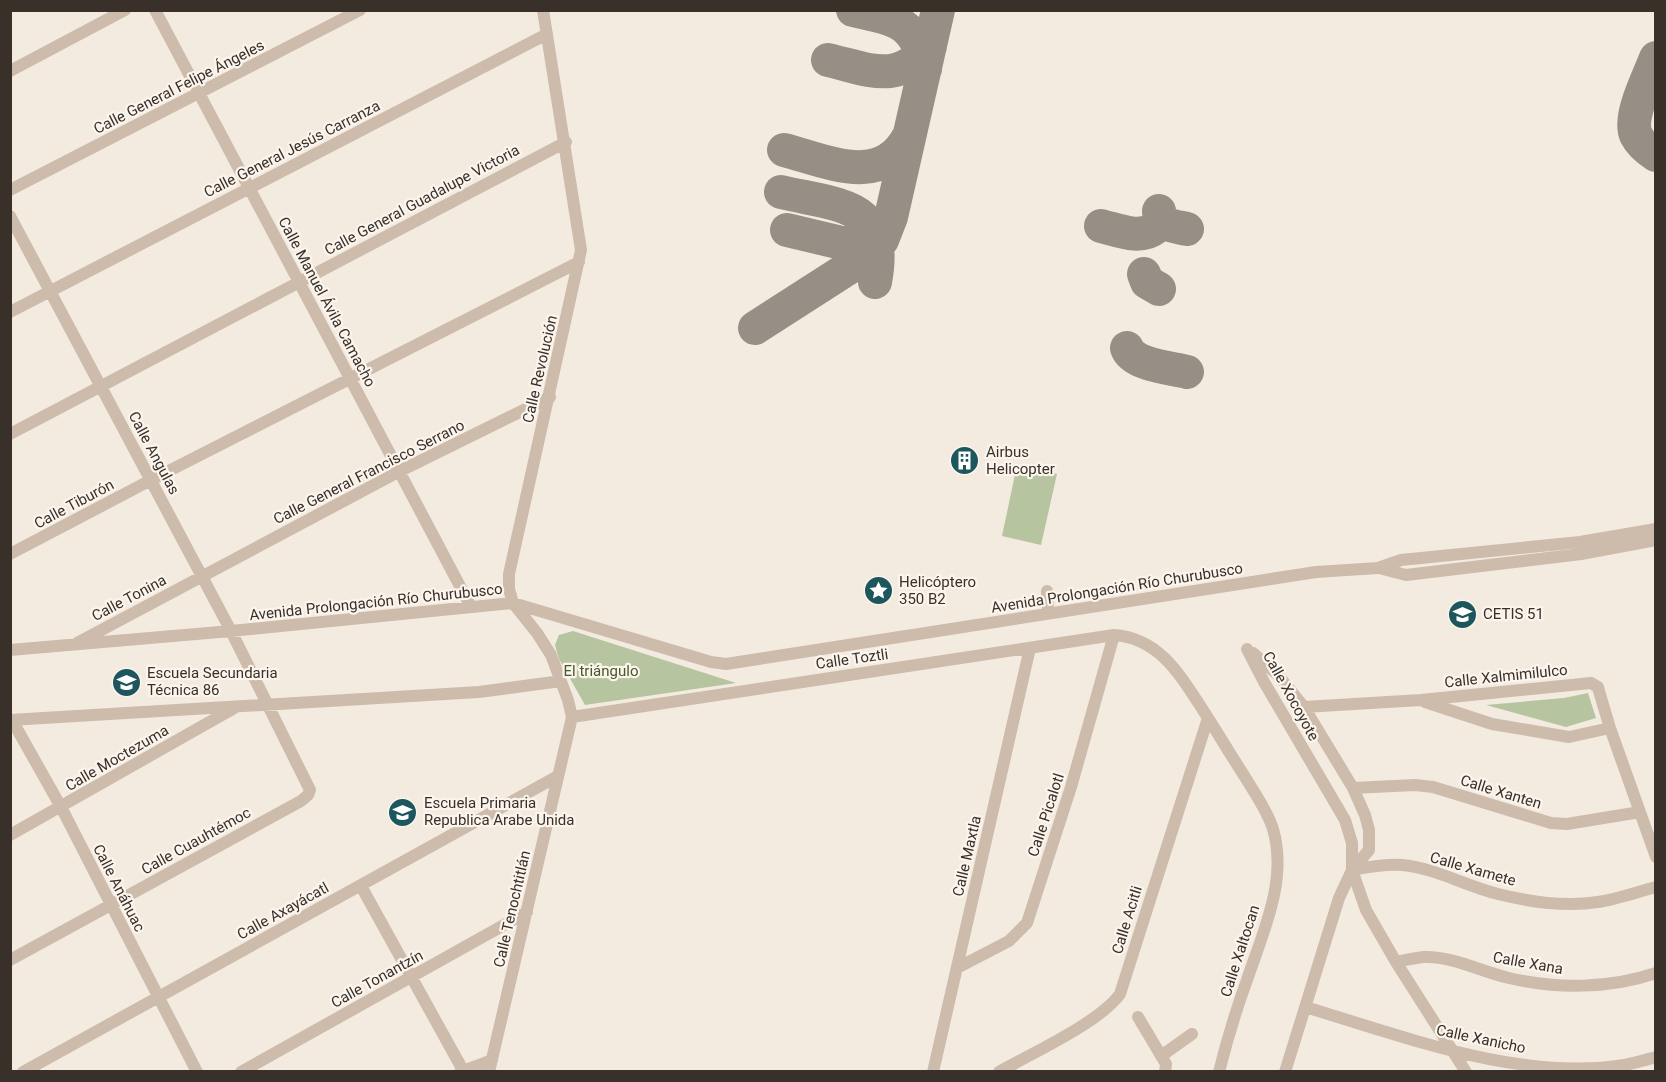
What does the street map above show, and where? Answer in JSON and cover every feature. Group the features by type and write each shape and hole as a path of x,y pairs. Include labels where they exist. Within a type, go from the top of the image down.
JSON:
{"street":[{"path":"10,71 125,10"},
{"name":"Calle Manuel Ávila Camacho","path":"155,10 471,607"},
{"name":"Calle General Felipe Ángeles","path":"10,190 360,10"},
{"name":"Calle Revolución","path":"543,10 580,238 579,262 508,574 513,603 551,655 572,717"},
{"name":"Calle General Jesús Carranza","path":"10,312 547,34"},
{"name":"Calle General Guadalupe Victoria","path":"10,434 566,142"},
{"name":"Calle Angulas","path":"10,216 269,705 309,787 309,793 301,801"},
{"name":"Calle Tiburón","path":"10,554 579,262"},
{"name":"Calle General Francisco Serrano","path":"202,575 400,471 550,397"},
{"name":"Avenida Prolongación Río Churubusco","path":"10,650 513,603 726,664 1316,572 1378,568 1401,560 1580,542 1656,529"},
{"name":"Avenida Prolongación Río Churubusco","path":"1378,568 1406,575 1581,554 1656,540"},
{"name":"Calle Tonina","path":"71,646 202,575"},
{"path":"1047,591 1048,613"},
{"name":"Calle Toztli","path":"572,717 1114,634 1149,644 1161,653 1181,677 1208,718"},
{"name":"Calle Picalotl","path":"957,968 1009,941 1027,923 1076,770 1114,634"},
{"name":"Calle Maxtla","path":"933,1071 1030,648"},
{"name":"Calle Xocoyote","path":"1352,870 1369,850 1369,830 1353,788 1304,707 1278,675 1247,649 1345,820 1352,843 1352,870 1366,910 1396,962 1466,1071"},
{"path":"11,720 479,692 561,681"},
{"name":"Calle Xalmimilulco","path":"1304,707 1421,700 1587,683 1594,684 1599,691 1610,728 1569,737 1492,724 1421,700"},
{"name":"Calle Moctezuma","path":"10,835 239,705"},
{"name":"Calle Tenochtitlán","path":"491,1065 572,717"},
{"name":"Calle Xaltocan","path":"1208,718 1260,802 1269,821 1275,838 1277,885 1219,1071"},
{"name":"Calle Acitli","path":"999,1071 1094,1018 1114,1003 1120,994 1208,718"},
{"name":"Calle Anáhuac","path":"11,720 62,807 197,1071"},
{"path":"1610,728 1656,857"},
{"name":"Calle Axayácatl","path":"23,1071 558,776"},
{"name":"Calle Xanten","path":"1353,788 1415,785 1433,787 1551,823 1567,824 1641,812"},
{"name":"Calle Cuauhtémoc","path":"10,960 301,801"},
{"name":"Calle Xamete","path":"1352,870 1382,865 1402,865 1423,869 1501,895 1550,903 1599,902 1656,886"},
{"path":"1285,1071 1339,898 1352,870"},
{"path":"361,886 462,1071 491,1065"},
{"name":"Calle Tonantzín","path":"241,1071 412,978 527,912"},
{"name":"Calle Xana","path":"1396,962 1425,957 1442,959 1510,978 1556,986 1604,984 1656,973"},
{"name":"Calle Xanicho","path":"1305,1007 1452,1051 1522,1065 1570,1068 1625,1065 1656,1057"},
{"path":"1138,1017 1166,1064 1165,1071"},
{"path":"1161,1056 1192,1034"}],"green space":[{"path":"1017,465 1057,474 1041,545 1002,536"},
{"name":"El triángulo","path":"573,631 736,683 585,705 559,659 555,645 559,635"},
{"path":"1588,693 1596,718 1566,727 1486,705 1564,698"}],"taxiway":[{"path":"853,10 892,20 910,32 921,53 925,69"},
{"path":"755,328 864,258 882,240 891,217 938,10"},
{"path":"828,60 870,70 895,70 918,58 930,46"},
{"path":"1656,58 1637,107 1634,127 1640,141 1656,155"},
{"path":"784,150 836,165 869,166 884,162 897,152 909,136"},
{"path":"781,192 841,206 868,222 875,237 878,256 875,282"},
{"path":"1159,211 1165,222 1187,229"},
{"path":"787,230 846,244 869,235 884,224"},
{"path":"1101,226 1136,234 1149,232 1155,228"},
{"path":"1144,274 1147,282 1159,289"},
{"path":"1127,348 1131,354 1144,362 1187,372"}],"place":[{"name":"Airbus Helicopter","path":"965,461"},
{"name":"Helicóptero 350 B2","path":"878,591"},
{"name":"CETIS 51","path":"1462,614"},
{"name":"Escuela Secundaria Técnica 86","path":"126,682"},
{"name":"Escuela Primaria Republica Arabe Unida","path":"403,812"}]}
